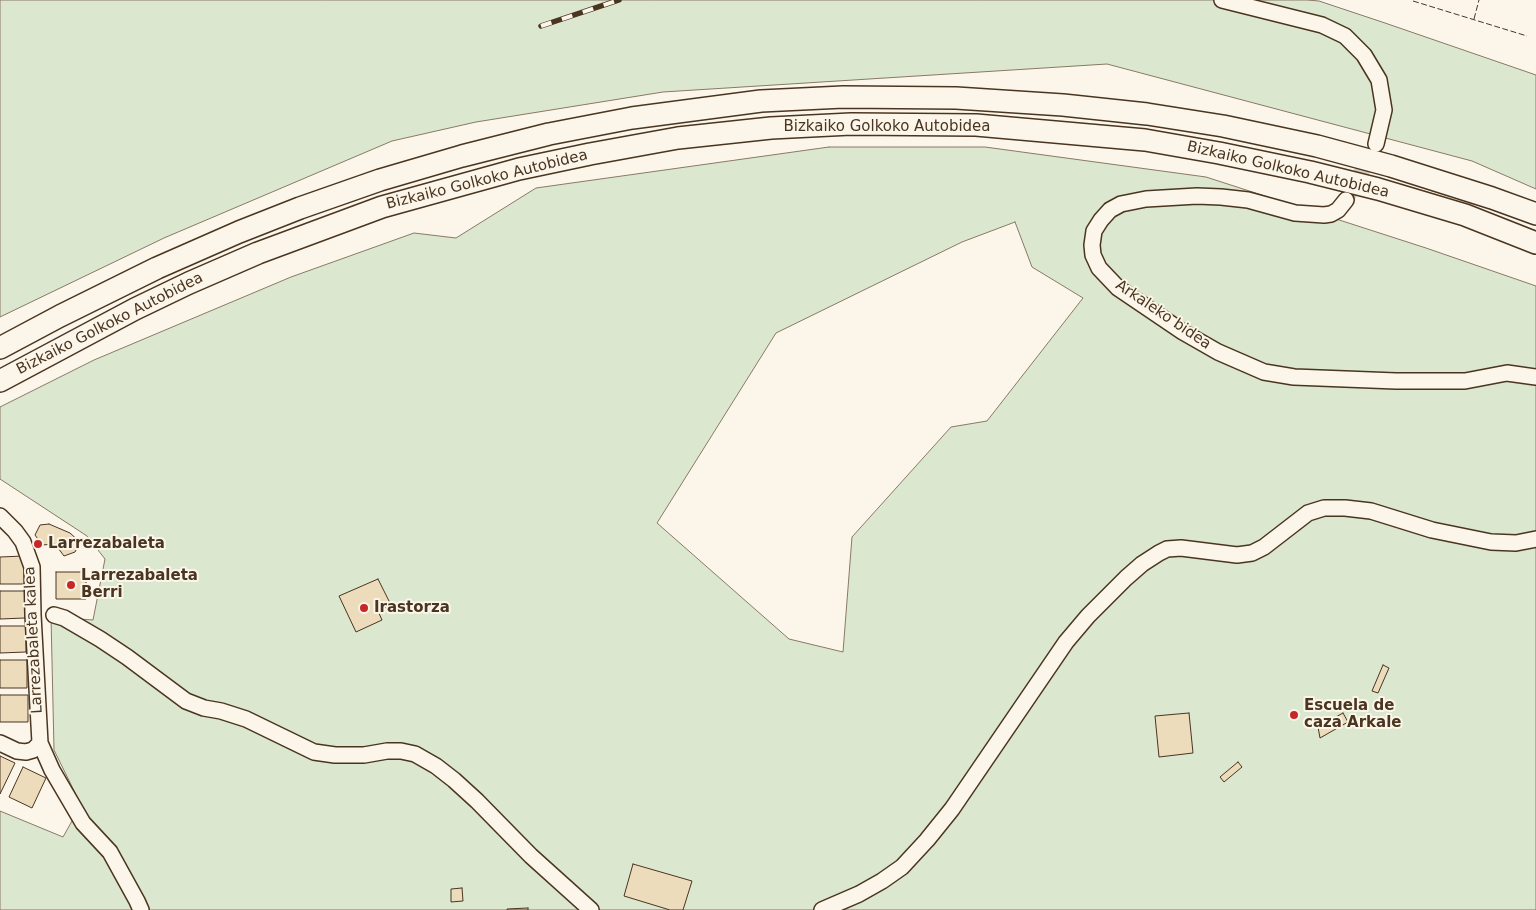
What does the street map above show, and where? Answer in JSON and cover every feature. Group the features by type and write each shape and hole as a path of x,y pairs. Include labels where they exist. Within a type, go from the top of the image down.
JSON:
{"highway":[{"name":"Bizkaiko Golkoko Autobidea","path":"0,348 157,268 239,232 380,180 462,156 549,134 632,118 761,101 843,96 956,98 1063,105 1147,114 1223,126 1317,146 1391,166 1536,214"},
{"name":"Bizkaiko Golkoko Autobidea","path":"0,381 188,283 258,253 382,207 519,169 590,154 678,138 771,128 851,124 976,125 1145,140 1220,152 1378,189 1465,215 1536,242"}],"street":[{"path":"1222,0 1322,26 1345,36 1364,55 1379,80 1384,110 1376,144"},
{"name":"Arkaleko bidea","path":"1346,200 1338,210 1324,215 1295,213 1248,200 1221,197 1197,196 1146,199 1121,204 1110,210 1100,220 1094,231 1093,255 1099,268 1118,288 1134,299 1183,332 1218,352 1264,372 1294,377 1396,381 1465,382 1507,373 1536,376"},
{"path":"822,910 858,894 902,867 952,809 1066,642 1088,616 1126,578 1159,553 1167,549 1181,548 1237,556 1252,553 1264,547 1308,513 1324,508 1371,511 1432,530 1491,542 1516,543 1536,539"},
{"name":"Larrezabaleta kalea","path":"0,516 23,542 32,567 40,743 52,770 83,823 110,852 141,910"},
{"path":"54,615 64,618 114,648 186,701 204,708 246,719 314,752 335,756 364,755 386,751 401,751 415,754 436,766 454,780 531,856 591,910"},
{"path":"0,743 16,751 26,752 34,750 40,743"}],"green space":[{"path":"0,0 1319,1 1536,75 1536,189 1472,161 1107,64 663,92 476,122 392,141 164,238 0,317"},
{"path":"829,147 985,147 1206,177 1426,248 1536,286 1536,910 0,910 0,811 63,837 81,805 54,750 51,617 93,620 105,559 87,536 0,479 0,407 94,360 291,277 414,233 456,238 536,188","holes":["1015,222 1032,267 1083,298 987,421 951,427 852,537 843,652 789,639 657,523 776,333 962,242"]}],"building":[{"path":"49,524 70,533 80,542 75,552 64,556 55,544 42,545 35,535 40,525"},
{"path":"24,556 25,584 0,584 0,557"},
{"name":"Larrezabaleta Berri","path":"56,572 86,572 86,599 56,599"},
{"name":"Irastorza","path":"378,579 391,605 378,611 382,620 356,632 339,596"},
{"path":"0,591 25,591 25,618 0,619"},
{"path":"0,626 26,626 26,652 0,653"},
{"path":"0,660 27,660 27,688 0,688"},
{"path":"1383,665 1389,668 1378,693 1372,691"},
{"path":"0,695 28,695 28,722 0,722"},
{"path":"1189,713 1193,753 1159,757 1155,716"},
{"path":"1343,713 1348,722 1320,738 1318,727"},
{"path":"0,756 15,763 0,794"},
{"path":"1238,762 1242,767 1224,782 1220,777"},
{"path":"23,767 46,778 32,808 9,797"},
{"path":"633,864 692,881 683,910 670,910 624,896"},
{"path":"462,888 463,901 451,902 451,889"},
{"path":"528,908 528,910 507,910 507,909"}],"tunnel":[{"path":"1346,200 1373,151"}],"railway":[{"path":"541,26 619,0"}],"fence":[{"path":"1474,19 1479,0"},
{"path":"1413,1 1527,36"}],"place":[{"name":"Larrezabaleta","path":"38,544"},
{"name":"Larrezabaleta Berri","path":"71,585"},
{"name":"Irastorza","path":"364,608"},
{"name":"Escuela de caza Arkale","path":"1294,715"}]}
